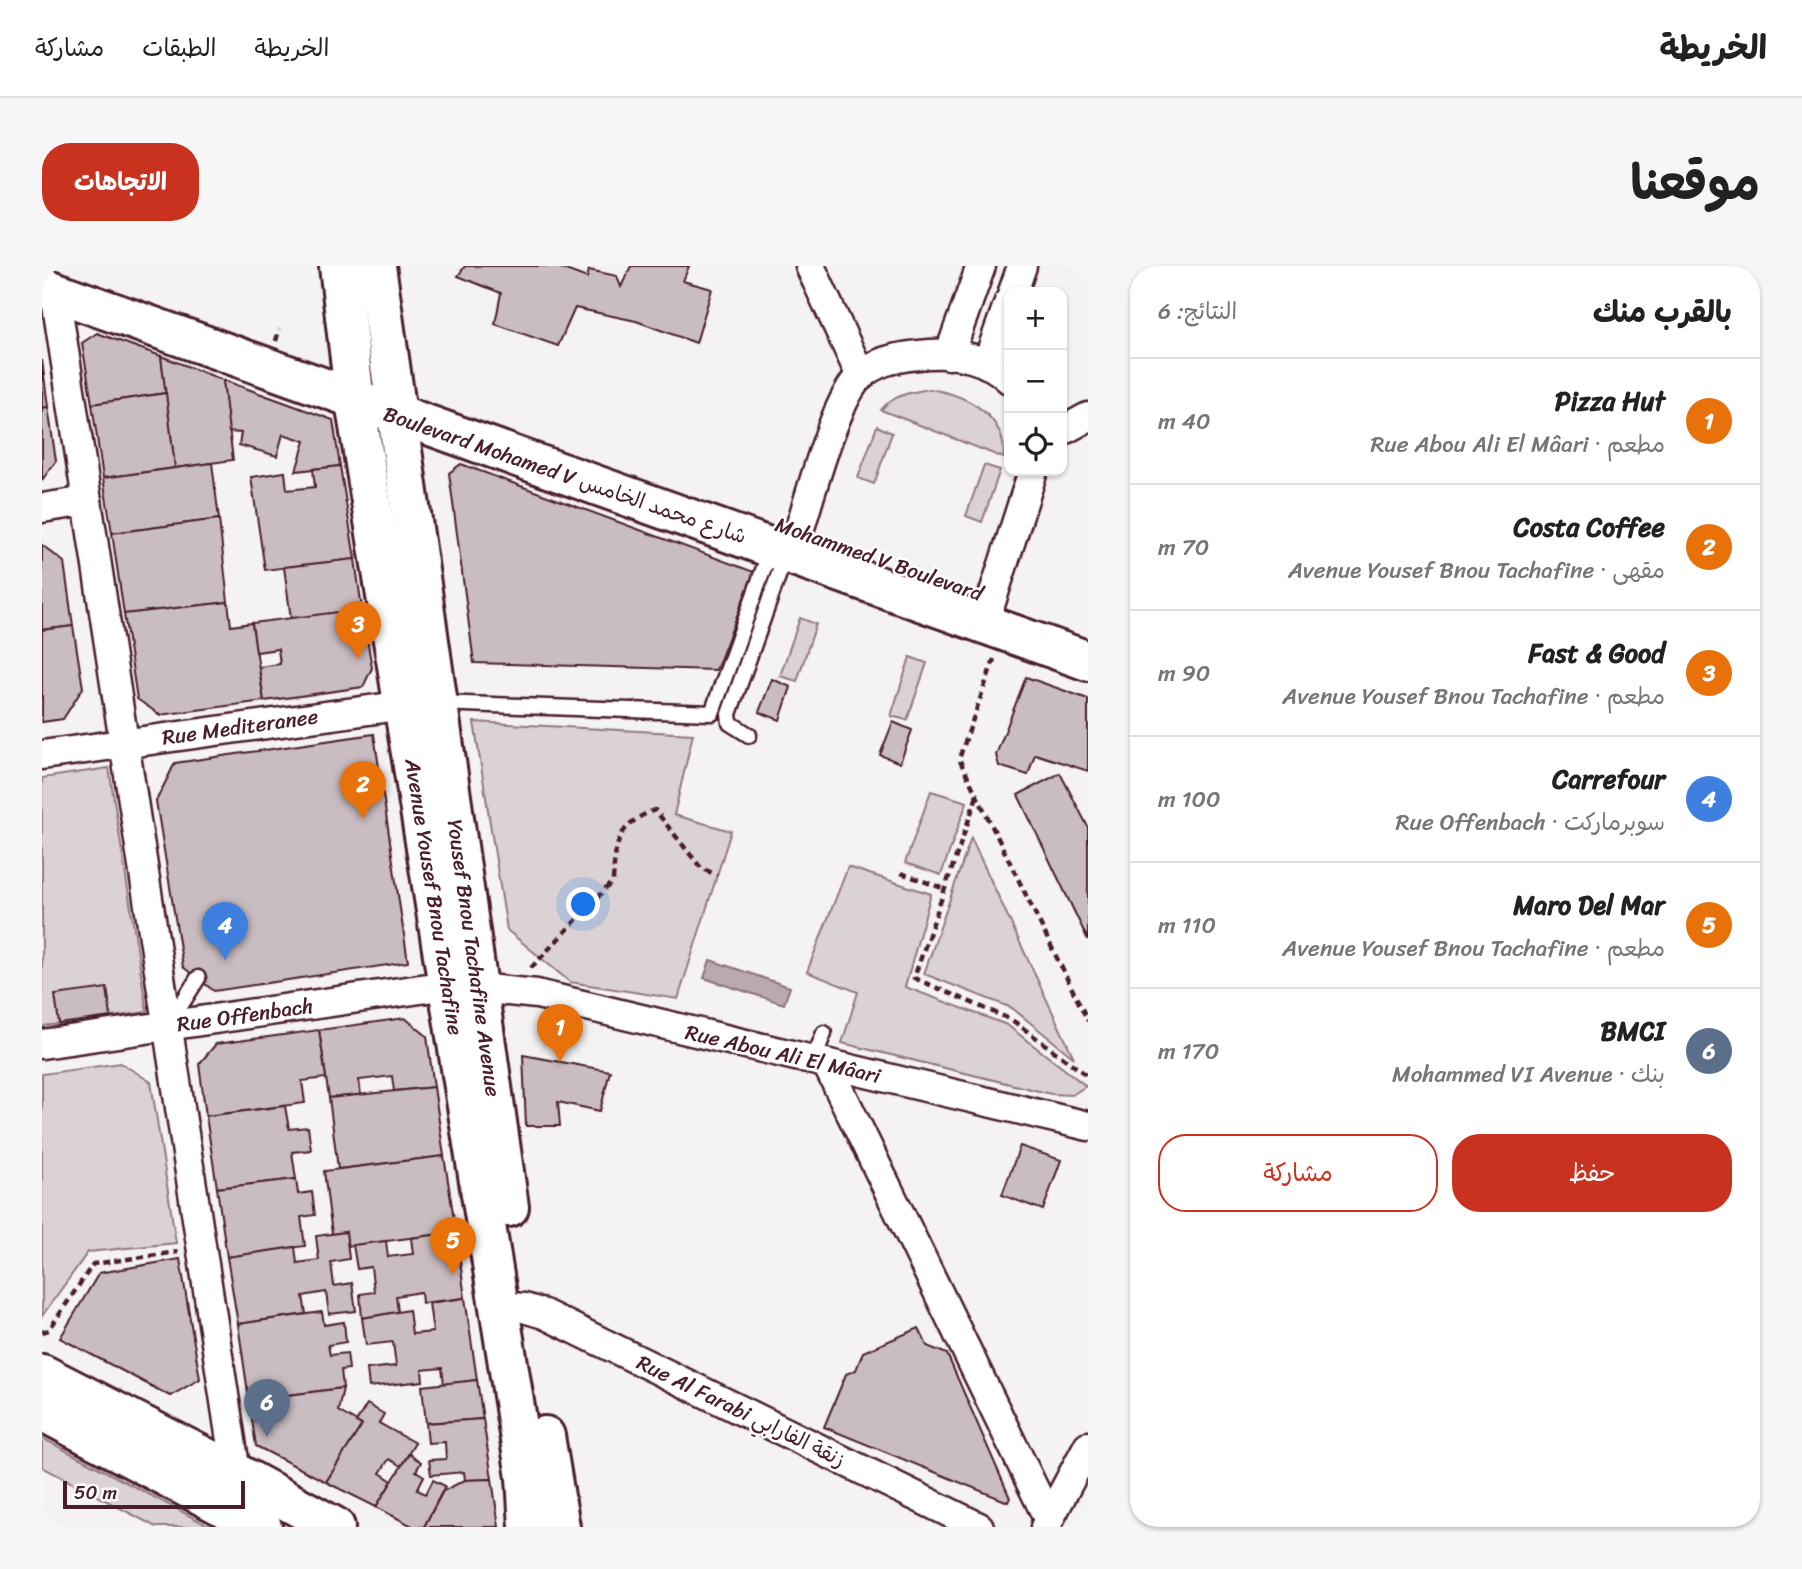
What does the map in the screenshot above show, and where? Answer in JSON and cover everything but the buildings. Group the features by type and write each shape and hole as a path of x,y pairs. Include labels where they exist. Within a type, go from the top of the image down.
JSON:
{"main road":[{"path":"339,266 354,389 420,703"},
{"path":"376,266 393,402"},
{"name":"Boulevard Mohamed V شارع محمد الخامس","path":"49,282 393,402 786,544"},
{"name":"Yousef Bnou Tachafine Avenue","path":"393,402 420,703 511,1307 536,1524"},
{"name":"Mohammed V Boulevard","path":"786,544 991,623 1088,633"},
{"path":"991,623 1088,661"},
{"path":"42,1374 335,1527"},
{"path":"42,1411 248,1523"}],"street":[{"path":"810,266 861,376"},
{"path":"949,355 981,266"},
{"path":"1015,287 1022,266"},
{"path":"49,282 87,501 236,1473"},
{"path":"786,544 846,394 861,376 892,359 949,355 998,372 1004,334"},
{"path":"1067,428 1088,418"},
{"path":"991,623 1032,476"},
{"path":"42,508 87,501"},
{"name":"Rue Mediteranee","path":"42,755 420,703"},
{"name":"Rue Offenbach","path":"42,1044 463,986"},
{"name":"Rue Abou Ali El Mâari","path":"463,986 537,994 1088,1126"},
{"path":"820,1063 1047,1523"},
{"name":"Rue Al Farabi زنقة الفارابي","path":"511,1307 544,1314 979,1527"},
{"path":"1047,1523 1088,1446"}],"lane":[{"path":"420,703 712,713 786,544"},
{"path":"748,735 730,723 729,714 786,544"},
{"path":"168,1026 198,978"},
{"path":"820,1063 824,1033"}],"path":[{"path":"991,623 959,759 1088,1021"},
{"path":"977,796 914,978 1012,1020 1088,1076"},
{"path":"527,972 613,881 615,844 635,817 655,810 701,868 717,874"},
{"path":"901,873 945,889"},
{"path":"42,1332 49,1329 93,1264 189,1250"}],"shaded area":[{"path":"930,389 944,392 982,410 998,430 1003,443 1004,458 881,410 909,393"},
{"path":"877,426 892,433 874,484 858,478"},
{"path":"984,465 1000,470 982,522 966,516"},
{"path":"800,618 816,624 797,681 780,676"},
{"path":"910,657 927,663 907,720 891,716"},
{"path":"474,722 693,734 674,815 731,831 678,999 570,982 507,930"},
{"path":"109,768 147,1012 111,1017 107,988 59,1024 42,1026 42,778"},
{"path":"931,791 967,802 941,875 905,863"},
{"path":"971,838 1074,1058 1012,1008 924,974"},
{"path":"848,867 931,894 905,987 1007,1025 1086,1086 1072,1095 1051,1094 842,1043 858,992 807,972"},
{"path":"710,960 790,987 784,1004 704,978"},
{"path":"121,1063 151,1082 176,1243 88,1252 42,1316 42,1074"},
{"path":"42,1438 211,1527 156,1527 42,1467"}],"place":[{"name":"Fast & Good","path":"358,659"},
{"name":"Costa Coffee","path":"363,819"},
{"name":"Carrefour","path":"225,960"},
{"name":"Pizza Hut","path":"560,1062"},
{"name":"Maro Del Mar","path":"453,1275"},
{"name":"BMCI","path":"267,1437"}]}
